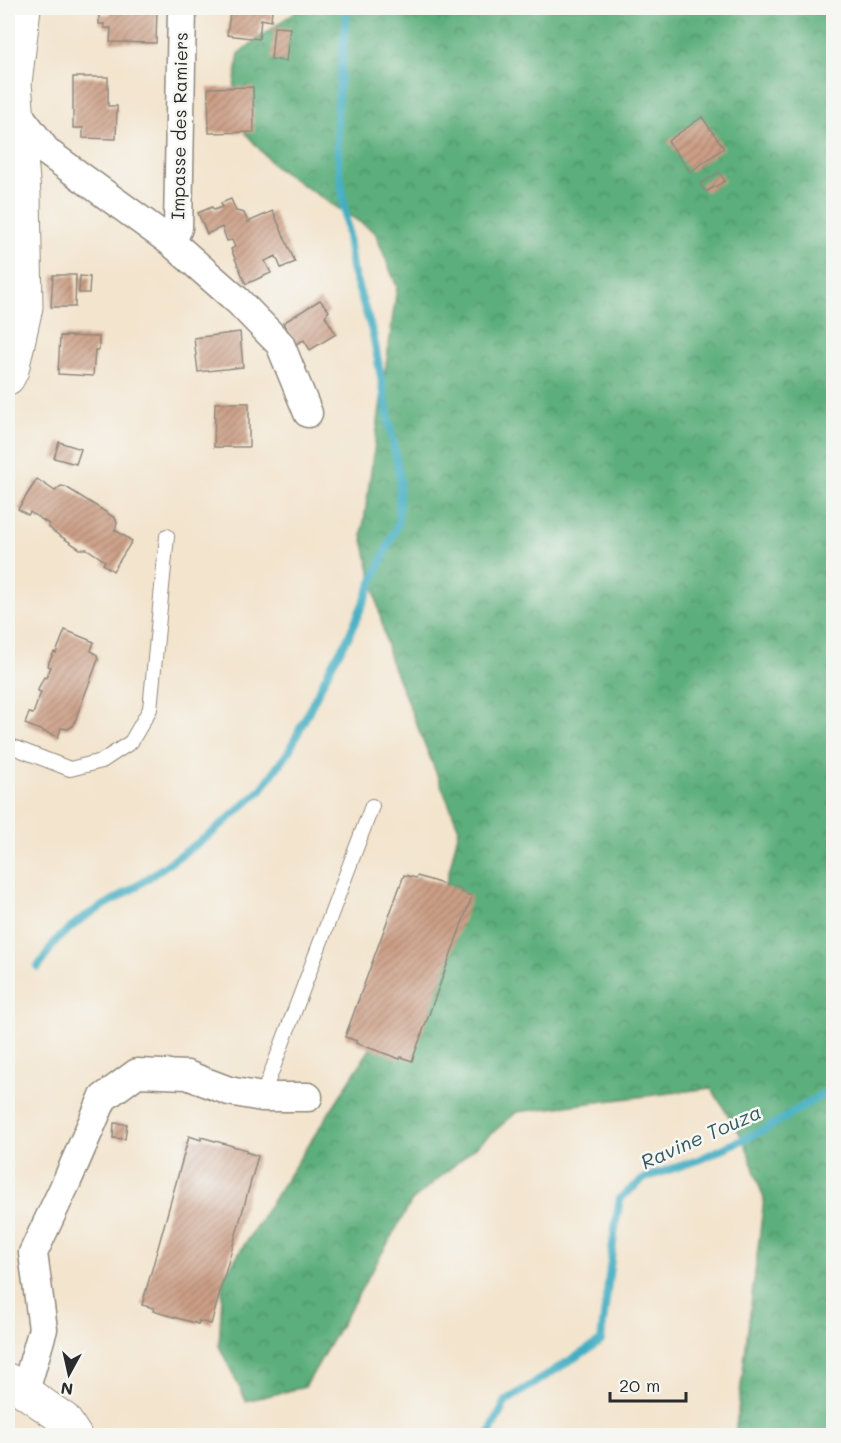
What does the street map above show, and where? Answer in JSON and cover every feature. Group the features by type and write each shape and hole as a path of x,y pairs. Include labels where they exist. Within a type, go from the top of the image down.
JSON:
{"street":[{"path":"8,378 12,370 14,327 26,307 24,194 15,83 24,8"},
{"name":"Impasse des Ramiers","path":"171,242 178,228 182,8"},
{"name":"Impasse des Ramiers","path":"18,114 47,152 171,242 238,301 280,344 308,414"},
{"path":"75,1436 64,1419 16,1386 43,1329 33,1253 103,1098 137,1073 187,1075 229,1091 262,1096 308,1097"}],"lane":[{"path":"8,745 70,769 102,761 131,742 150,709 167,536"},
{"path":"262,1096 372,806"}],"green space":[{"path":"300,8 833,8 833,1435 735,1435 764,1199 744,1140 711,1088 517,1112 412,1201 305,1387 246,1401 219,1346 223,1278 429,957 459,829 390,659 362,535 397,287 375,232 275,167 230,115 239,53"}],"building":[{"path":"110,8 157,8 156,43 110,42 111,28 104,28 104,24 99,24 99,14 110,14"},
{"path":"219,8 272,8 271,21 261,19 259,39 227,35 230,13 219,12"},
{"path":"274,27 290,28 286,61 271,59"},
{"path":"73,77 108,77 108,106 117,106 116,139 83,138 83,128 73,128"},
{"path":"253,87 254,132 209,133 208,88"},
{"path":"702,117 724,148 690,172 668,141"},
{"path":"719,172 725,181 706,192 700,184"},
{"path":"231,199 236,211 244,213 248,222 273,211 295,262 281,268 276,256 265,261 271,273 246,284 231,249 235,247 232,240 227,241 222,227 207,234 198,213 212,207 214,210 222,207 221,203"},
{"path":"53,275 76,275 75,307 51,307"},
{"path":"80,276 90,277 89,293 79,293"},
{"path":"320,300 329,311 325,316 336,334 310,350 304,340 296,344 283,323"},
{"path":"240,332 243,367 198,372 194,338"},
{"path":"60,336 99,337 99,350 95,350 93,376 58,374"},
{"path":"215,403 249,403 249,447 214,447"},
{"path":"59,442 81,449 76,464 54,458"},
{"path":"37,479 55,491 61,486 66,487 115,518 117,523 115,530 132,541 113,571 103,564 105,561 87,549 80,549 54,532 48,526 49,524 30,512 28,515 18,509"},
{"path":"65,630 94,642 91,651 97,655 98,660 73,726 68,729 61,728 58,737 25,724 29,713 33,714 41,692 38,691 39,687 44,677 46,678 51,667 48,666 49,662 54,652 56,653"},
{"path":"404,875 416,878 417,876 462,890 461,892 472,896 412,1061 401,1057 400,1059 345,1037"},
{"path":"114,1123 127,1124 125,1139 113,1138"},
{"path":"189,1136 201,1140 201,1137 247,1150 246,1152 258,1156 211,1324 199,1321 198,1324 153,1311 154,1308 142,1305"}],"waterway":[{"path":"38,967 56,940 81,919 134,888 212,833 260,791 289,751 332,664 348,638 398,523 400,479 373,334 352,268 338,157 337,110 347,8"},
{"name":"Ravine Touza","path":"488,1436 506,1401 601,1341 620,1198 645,1178 698,1160 768,1128 834,1085"}]}
